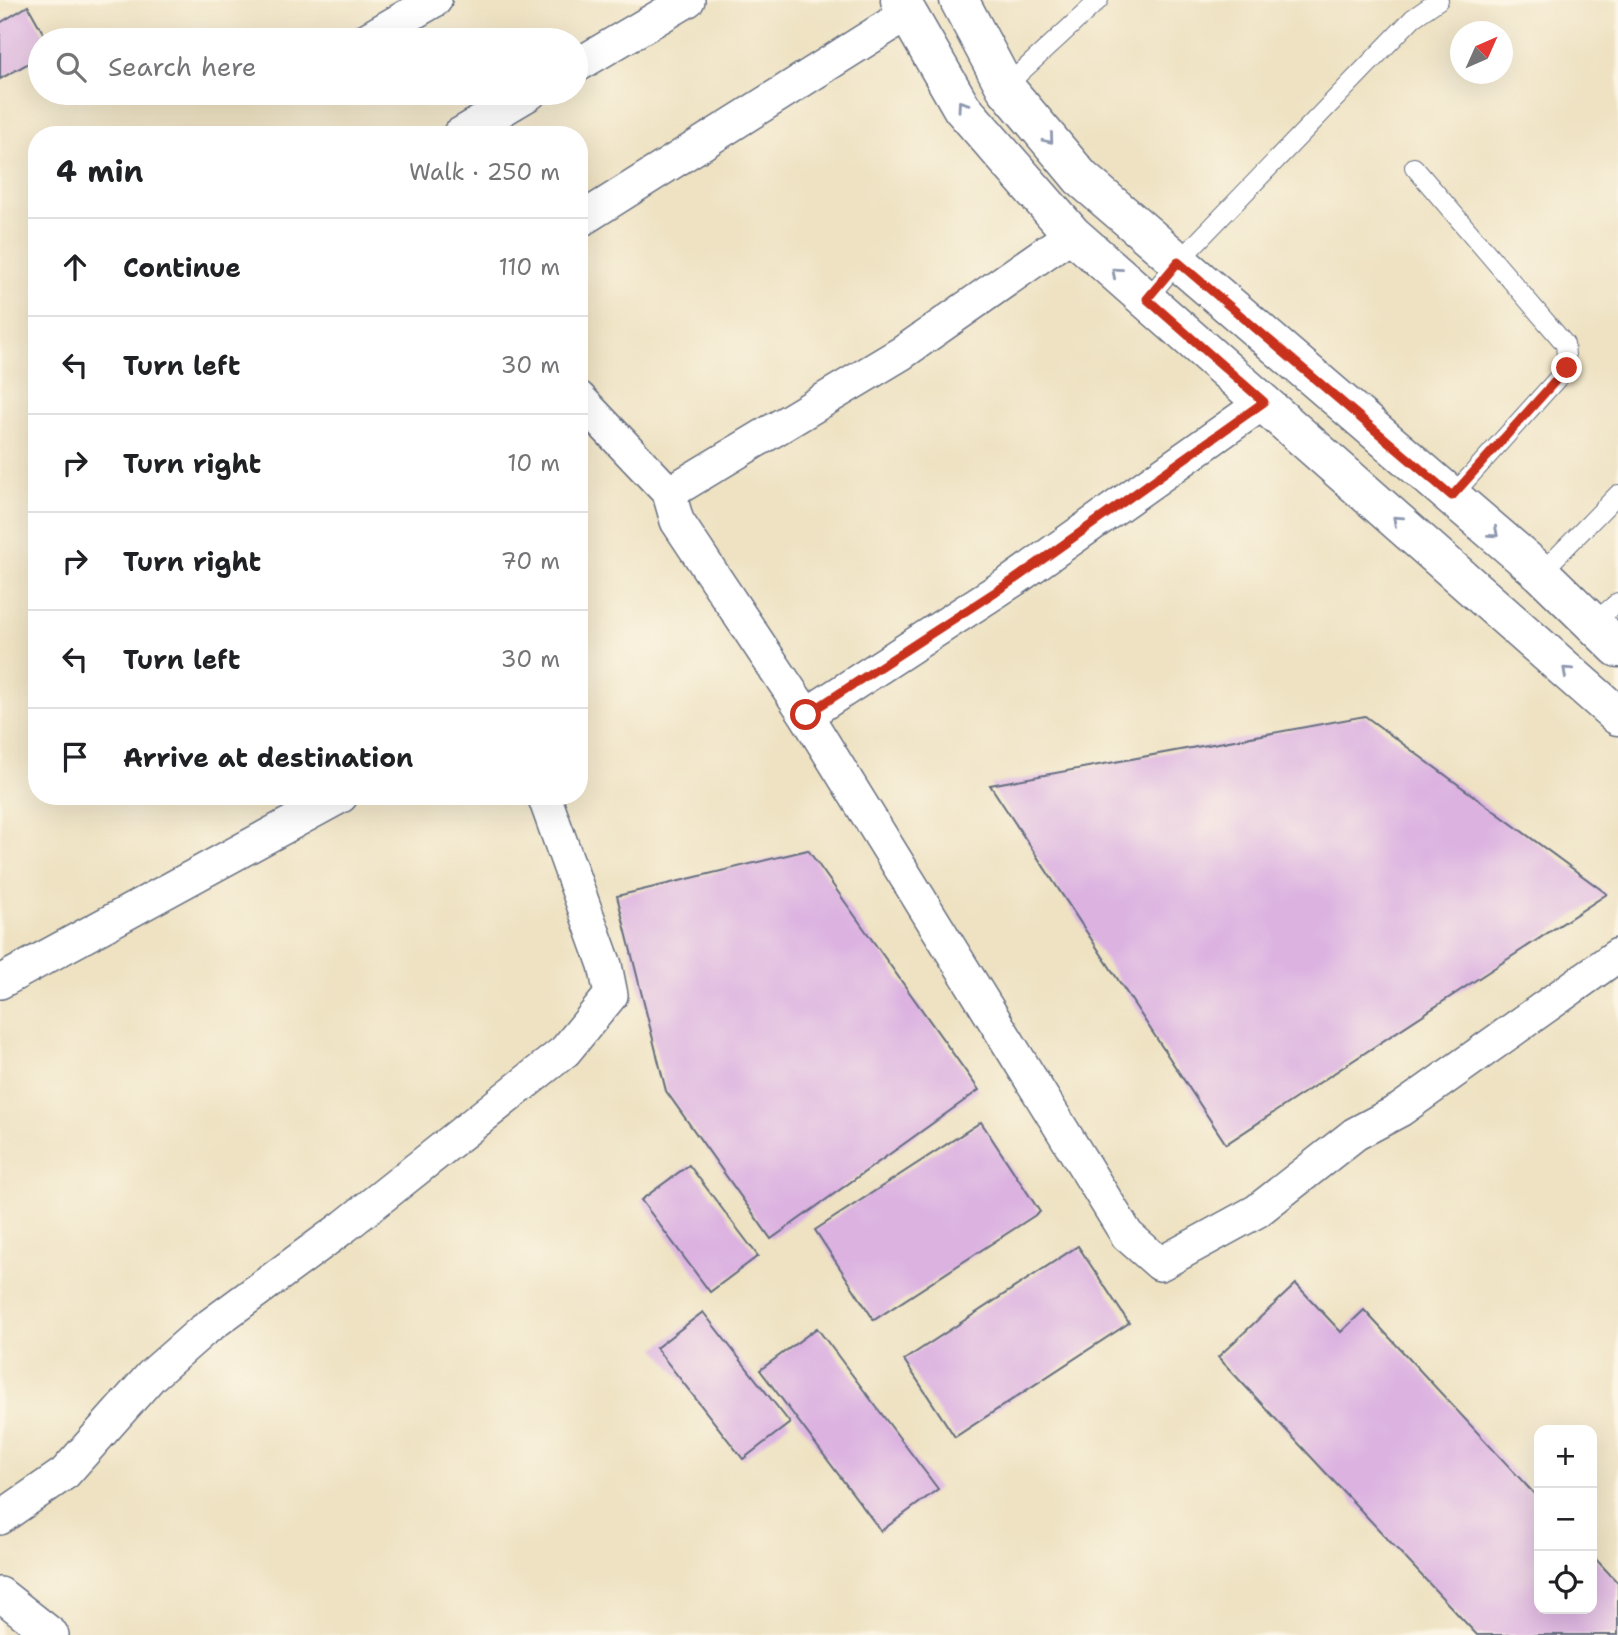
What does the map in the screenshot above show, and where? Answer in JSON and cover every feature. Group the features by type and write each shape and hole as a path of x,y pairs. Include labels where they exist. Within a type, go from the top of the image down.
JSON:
{"street":[{"path":"387,28 435,0"},
{"path":"588,59 688,0"},
{"path":"959,0 1005,87 1081,178 1541,573 1610,624"},
{"path":"588,215 903,7 962,108 1072,234 1618,716"},
{"path":"474,126 510,105"},
{"path":"668,493 902,353 1072,234"},
{"path":"806,715 1015,579 1264,402"},
{"path":"588,408 668,493 677,521 806,715 1127,1235 1160,1264 1257,1211 1354,1134 1400,1110 1618,955"},
{"path":"0,982 324,805"},
{"path":"0,1518 65,1473 151,1376 201,1332 345,1226 565,1051 611,995 605,965 547,805"},
{"path":"0,1594 52,1635"}],"lane":[{"path":"1005,87 1099,0"},
{"path":"1147,299 1178,262 1413,18 1439,0"},
{"path":"1414,167 1565,344 1567,368 1452,496"},
{"path":"1541,573 1618,494"}],"building":[{"path":"28,6 40,28 28,28 28,64 0,79 0,23"},
{"path":"1365,716 1607,894 1226,1144 990,785"},
{"path":"808,850 979,1090 771,1239 666,1091 617,896"},
{"path":"981,1122 1040,1212 874,1320 815,1230"},
{"path":"689,1165 758,1256 710,1292 641,1200"},
{"path":"1078,1246 1129,1323 955,1437 904,1360"},
{"path":"1296,1284 1341,1332 1364,1310 1534,1494 1534,1614 1597,1614 1597,1560 1618,1583 1618,1635 1477,1635 1218,1357"},
{"path":"703,1312 790,1423 743,1459 656,1348"},
{"path":"817,1328 938,1489 881,1531 760,1370"}],"route":[{"path":"806,715 1015,579 1264,402 1147,299 1178,262 1452,496 1567,368"}]}
